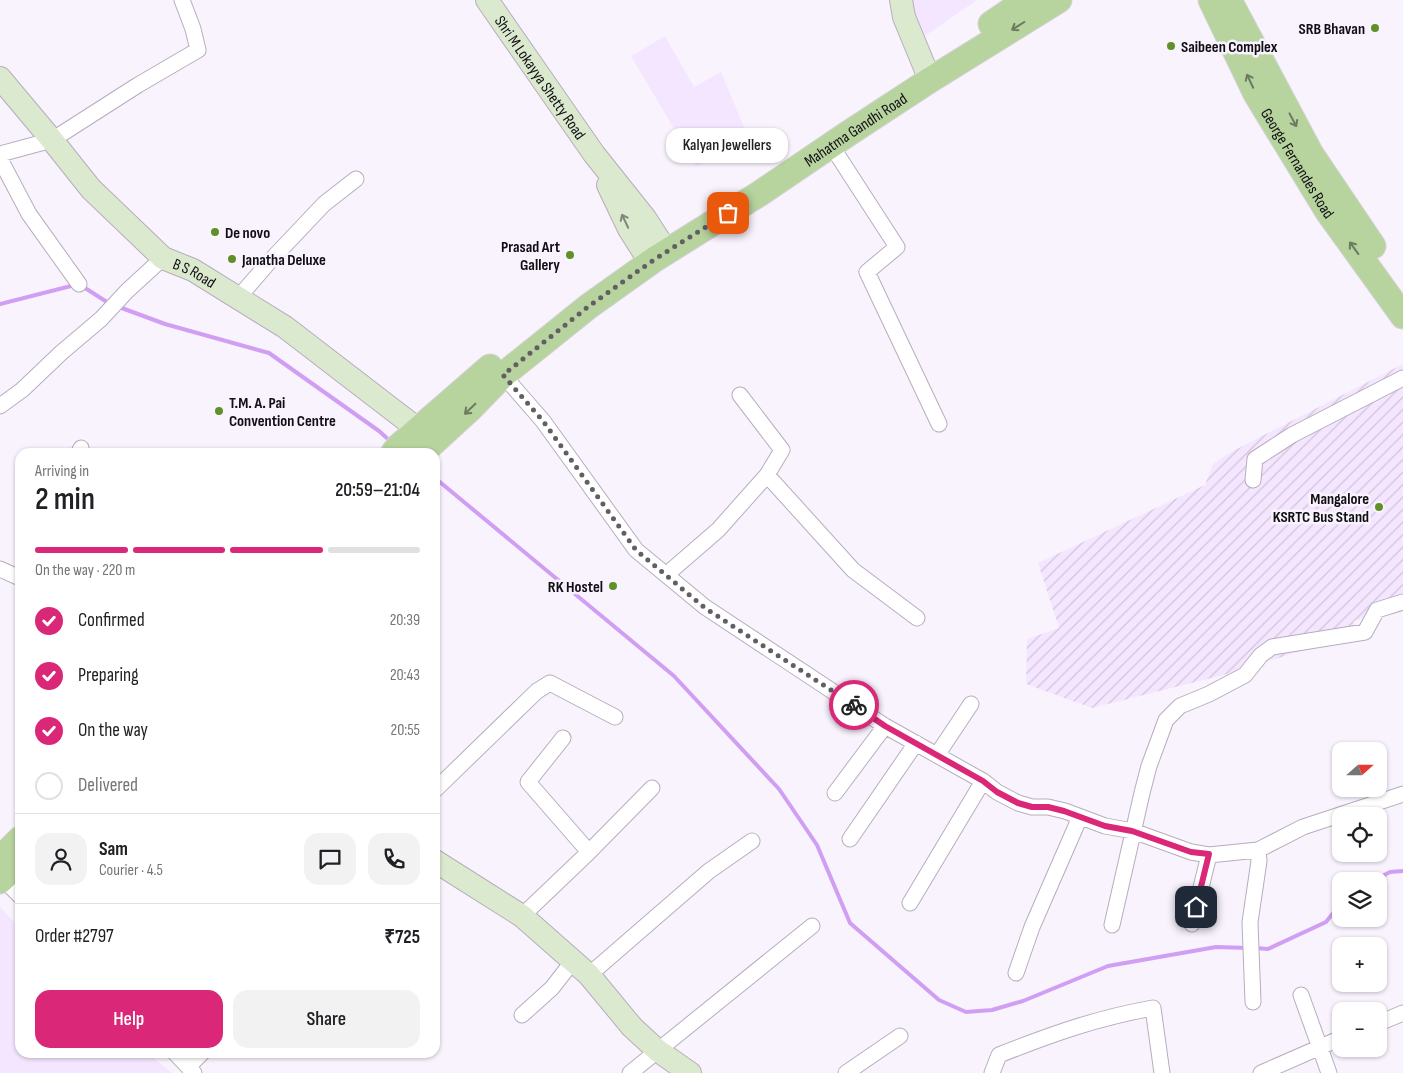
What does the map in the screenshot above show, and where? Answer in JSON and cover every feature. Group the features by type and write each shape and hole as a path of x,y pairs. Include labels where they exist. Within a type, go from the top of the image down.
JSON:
{"main road":[{"name":"Mahatma Gandhi Road","path":"397,448 421,441 470,409 503,375 655,252 759,194 831,145 1026,0"},
{"name":"Mahatma Gandhi Road","path":"421,441 541,323 655,252 857,116 927,72 1059,0"},
{"name":"George Fernandes Road","path":"1211,0 1256,94 1328,212 1403,316"},
{"name":"George Fernandes Road","path":"1229,0 1311,154 1403,289"},
{"path":"6,870 15,850"}],"street":[{"path":"0,154 52,140 138,85 198,50 193,29 182,0"},
{"name":"Shri M Lokayya Shetty Road","path":"487,0 594,154 628,229 655,252"},
{"path":"901,0 904,17 927,72"},
{"name":"B S Road","path":"0,78 91,189 163,258 193,270 284,327 421,441"},
{"path":"831,145 897,246 866,272 939,424"},
{"path":"0,159 29,214 79,284"},
{"path":"238,298 324,204 356,179"},
{"path":"0,406 22,390 62,352 101,319 127,291 163,258"},
{"path":"503,375 543,421 636,550 705,608 885,726 983,781 997,792 1018,803 1032,807 1048,807 1064,811 1105,826 1132,831 1191,852 1209,854 1258,850 1304,827 1403,794"},
{"path":"1253,480 1255,460 1292,435 1403,378"},
{"path":"666,575 718,530 767,475 782,450 740,395"},
{"path":"767,475 853,570 918,618"},
{"path":"0,569 15,574"},
{"path":"1112,925 1132,831 1149,766 1166,720 1180,706 1209,694 1245,675 1261,655 1272,648 1364,632 1376,610 1403,602"},
{"path":"440,785 536,691 550,683 615,717"},
{"path":"936,755 971,704"},
{"path":"835,793 885,726"},
{"path":"563,738 528,782 589,852"},
{"path":"850,839 916,743"},
{"path":"910,903 983,781"},
{"path":"522,916 652,788"},
{"path":"1016,973 1032,927 1080,817"},
{"path":"522,1015 552,988 752,841"},
{"path":"1253,1002 1250,922 1259,861 1258,850"},
{"path":"1192,924 1209,854"},
{"path":"440,864 522,916 581,968 632,1027 657,1050 690,1073"},
{"path":"6,870 15,887"},
{"path":"630,1073 812,926"},
{"path":"1302,995 1329,1073"},
{"path":"992,1073 1000,1055 1060,1031 1116,1014 1153,1008 1162,1073"},
{"path":"1387,1020 1403,1013"},
{"path":"846,1073 900,1036"},
{"path":"1261,1073 1332,1042"},
{"path":"180,1058 191,1070 199,1058"}],"shaded area":[{"path":"911,0 977,0 919,40"},
{"path":"665,36 694,87 721,72 750,141 696,166 631,56"},
{"name":"Mangalore KSRTC Bus Stand","path":"1403,364 1403,605 1354,621 1353,634 1235,672 1092,708 1026,684 1027,639 1059,628 1038,563 1205,485 1213,464 1233,451"},
{"path":"0,907 15,923 15,1058 154,1058 172,1073 0,1073"}],"waterway":[{"path":"0,304 75,285"},
{"path":"82,286 110,304"},
{"path":"119,307 165,324 269,353 389,440"},
{"path":"440,482 674,676 779,789 817,845 850,923 939,1000 966,1012 992,1010 1023,1001 1108,966 1216,947 1249,948"},
{"path":"1387,874 1403,871"},
{"path":"1256,948 1268,949 1326,922 1332,914"}],"way so far":[{"path":"728,213 655,259 589,306 503,375 543,421 636,550 705,608 854,705"}],"place":[{"name":"SRB Bhavan","path":"1375,28"},
{"name":"Saibeen Complex","path":"1171,46"},
{"name":"Kalyan Jewellers","path":"728,213"},
{"name":"De novo","path":"215,232"},
{"name":"Prasad Art Gallery","path":"570,255"},
{"name":"Janatha Deluxe","path":"232,259"},
{"name":"T.M. A. Pai Convention Centre","path":"219,411"},
{"name":"Mangalore KSRTC Bus Stand","path":"1379,507"},
{"name":"RK Hostel","path":"613,586"}],"route":[{"path":"854,705 885,726 983,781 997,792 1018,803 1032,807 1048,807 1064,811 1105,826 1132,831 1191,852 1209,854 1196,907"}]}
